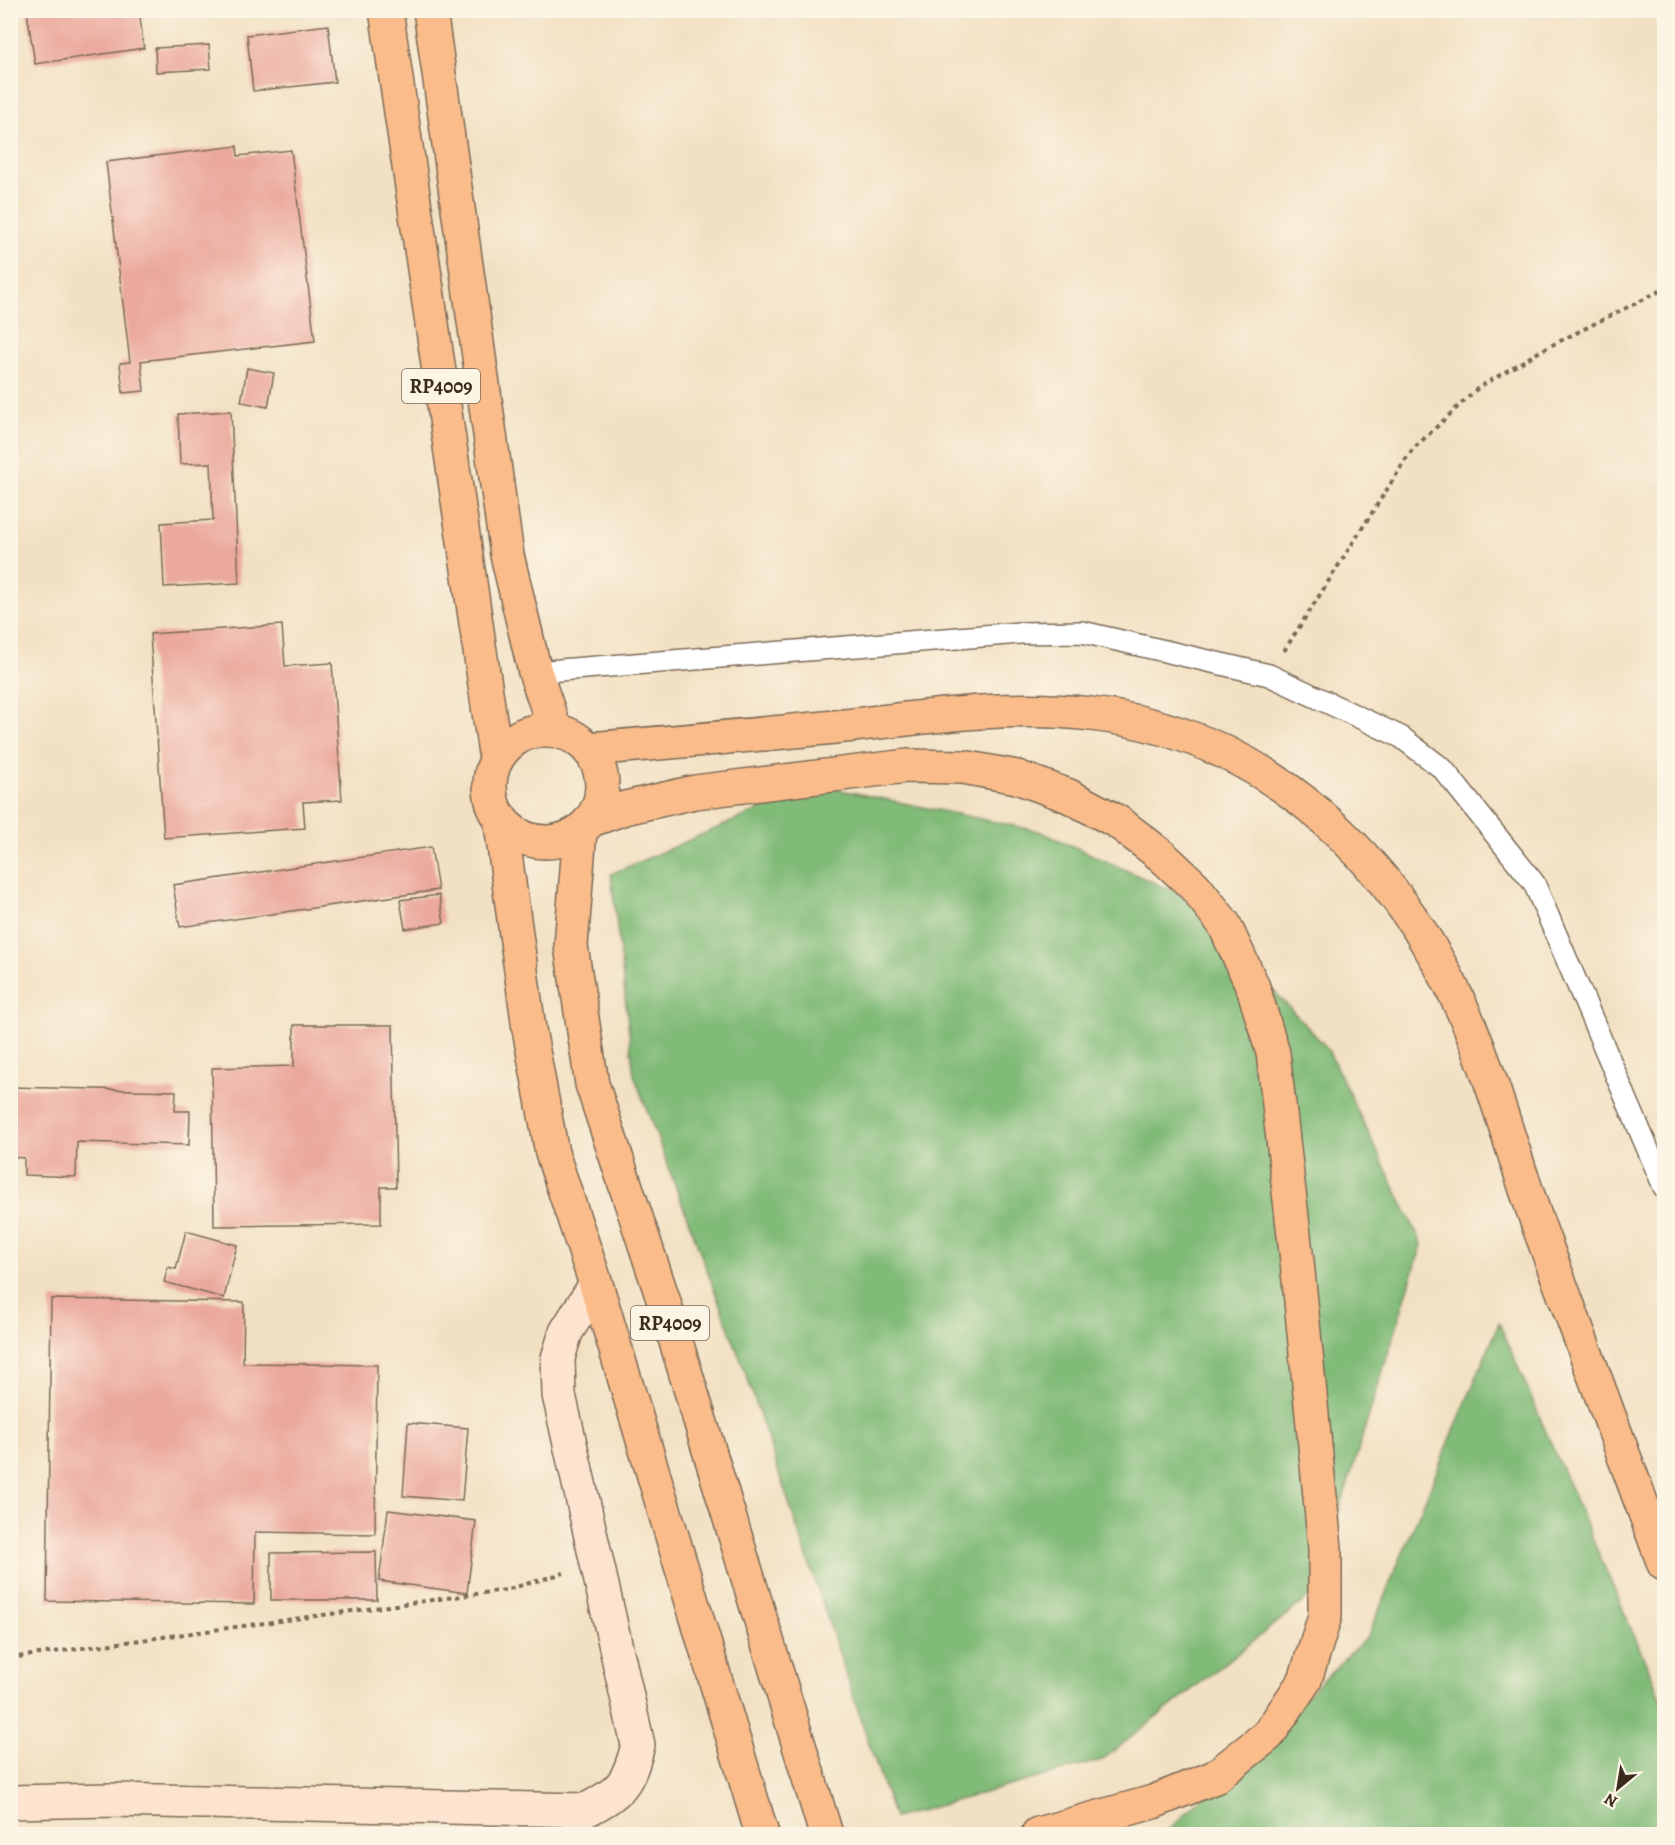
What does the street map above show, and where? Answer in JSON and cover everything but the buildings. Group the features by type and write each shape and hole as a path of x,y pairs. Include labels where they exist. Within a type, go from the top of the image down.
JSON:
{"main road":[{"name":"RP4009","path":"386,10 496,760 491,775 490,789 493,804 512,831 528,839 546,842 564,840 586,825 600,803 603,784 599,765 589,749"},
{"name":"RP4009","path":"430,10 507,555 535,672 555,730"},
{"path":"496,760 506,746 521,735 537,730 555,730 574,736 589,749 765,735 1009,709 1089,713 1151,723 1220,749 1277,780 1329,821 1384,880 1432,951 1459,1004 1491,1080 1537,1221 1665,1564"},
{"path":"586,825 625,808 694,792 907,766 963,767 1017,777 1069,796 1118,822 1162,856 1195,888 1224,924 1253,987 1273,1053 1297,1261 1325,1548 1325,1616 1305,1680 1268,1735 1215,1777 1153,1802 1038,1834"},
{"name":"RP4009","path":"500,817 529,1029 552,1153 596,1284 760,1826"},
{"name":"RP4009","path":"586,825 571,946 592,1084 663,1299 822,1821"}],"street":[{"path":"10,1802 111,1800 586,1810 615,1795 632,1770 638,1744 559,1395 558,1358 566,1332 596,1284"}],"lane":[{"path":"535,672 1020,633 1082,632 1269,675 1401,737 1443,768 1534,883 1665,1187"}],"path":[{"path":"1269,675 1412,450 1478,388 1542,350 1665,290"},
{"path":"10,1658 505,1590 597,1563"}],"green space":[{"path":"816,785 1039,831 1184,896 1327,1048 1422,1244 1314,1593 1102,1760 894,1818 747,1377 634,1075 611,874"},
{"path":"1499,1323 1664,1705 1664,1834 1165,1834 1368,1636"}]}
